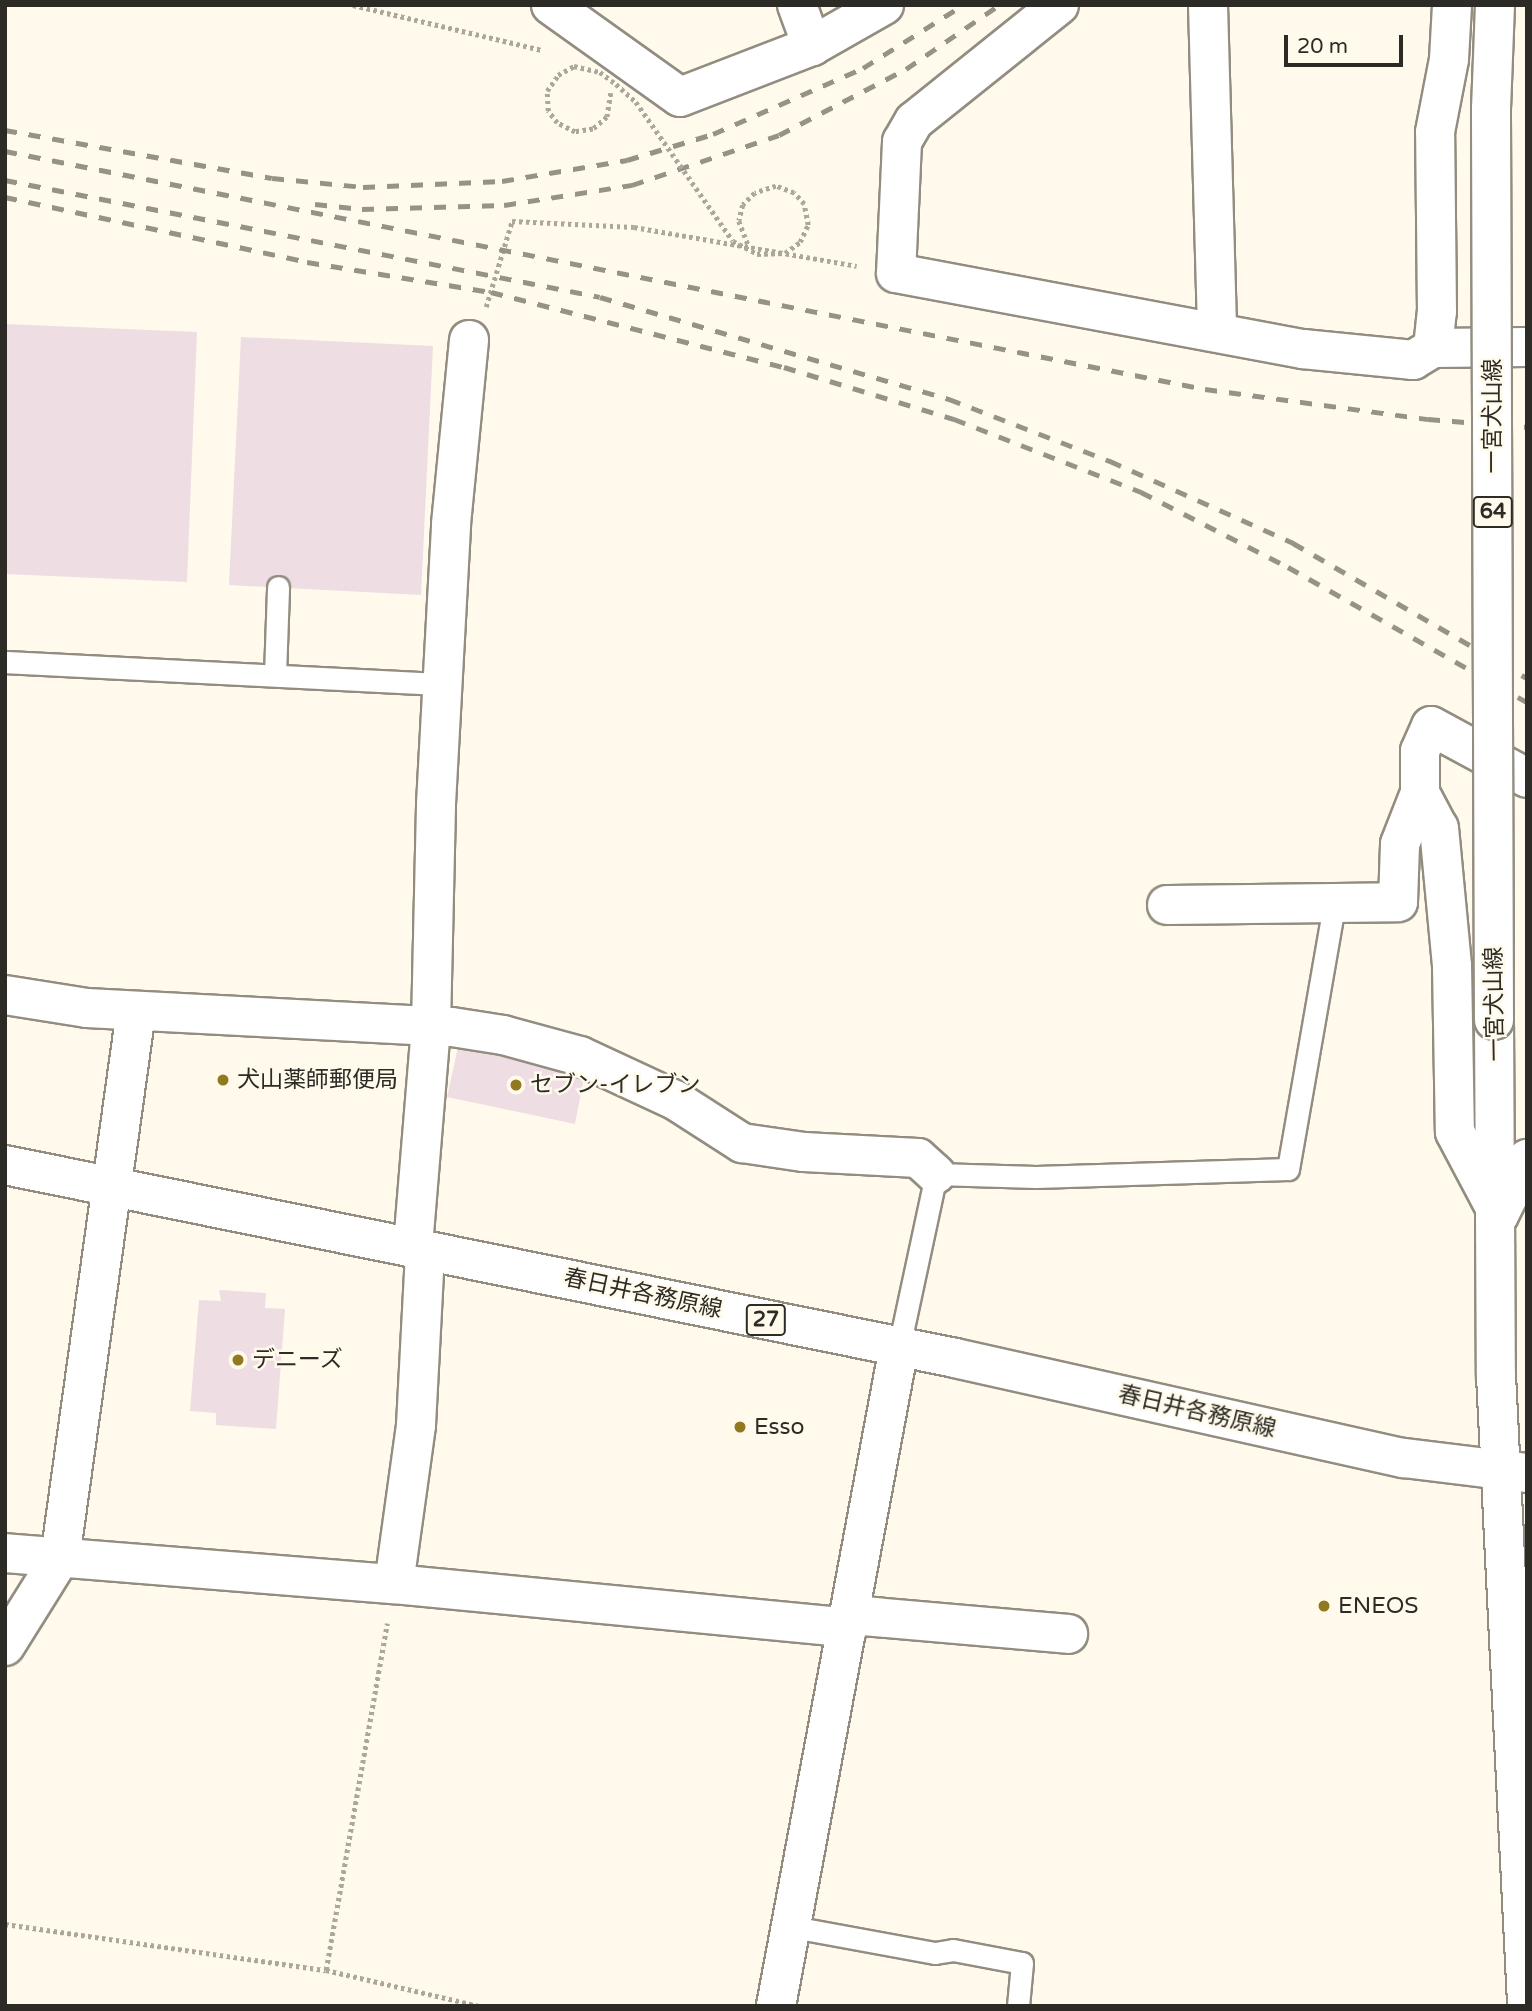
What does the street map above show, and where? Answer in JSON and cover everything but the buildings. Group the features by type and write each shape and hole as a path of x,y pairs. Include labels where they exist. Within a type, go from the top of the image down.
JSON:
{"street":[{"path":"551,5 680,97 812,46 884,5"},
{"path":"797,5 812,46"},
{"path":"1059,5 914,121 902,142 896,273 1217,330 1303,349 1413,360 1433,348 1527,347"},
{"path":"1208,5 1217,330"},
{"path":"1433,348 1437,312 1435,132 1449,59 1452,5"},
{"name":"一宮犬山線","path":"1495,5 1491,109 1494,1020 1499,1215 1513,1472 1527,2002"},
{"path":"394,1584 416,1426 419,1249 431,1026 443,684 451,524 469,340"},
{"path":"1167,905 1334,906 1398,902 1400,844 1420,793 1420,751 1431,726 1527,778"},
{"path":"1420,793 1438,828 1440,841 1452,966 1455,1132 1499,1215"},
{"path":"5,995 136,1012 431,1026 503,1035 580,1056 675,1100 742,1143 804,1152 918,1158 936,1174"},
{"path":"5,1646 60,1558 109,1186 136,1012"},
{"path":"1499,1215 1527,1158"},
{"name":"春日井各務原線","path":"5,1165 899,1347 1404,1458 1513,1472"},
{"path":"776,2006 793,1927 899,1347"},
{"path":"5,1553 850,1621 1068,1634"}],"lane":[{"path":"275,675 278,587"},
{"path":"5,662 443,684"},
{"path":"899,1347 936,1174 1036,1177 1288,1169 1334,906"},
{"path":"793,1927 935,1953 953,1950 1022,1963 1018,2006"}],"path":[{"path":"353,5 552,52"},
{"path":"573,55 611,93 607,117 593,129 575,132 557,123 548,111 547,91 558,75 574,66 600,72 636,102 733,242 757,254 785,253 800,242 808,225 804,204 794,193 776,186 755,193 743,205 739,220 748,244"},
{"path":"469,340 480,330 512,220 634,227 748,244 896,273"},
{"path":"326,1970 394,1584"},
{"path":"5,1924 326,1970 479,2006"}],"railway":[{"path":"5,130 272,178 363,187 502,181 627,160 713,134 863,68 963,5"},
{"path":"315,204 362,209 504,205 632,185 779,135 906,69 999,5"},
{"path":"5,151 1205,389 1428,419 1527,427"},
{"path":"5,180 600,297 949,399 1110,461 1293,543 1527,678"},
{"path":"5,197 307,262 491,292 784,367 954,419 1141,492 1288,567 1527,702"}],"place":[{"name":"犬山薬師郵便局","path":"223,1080"},
{"name":"セブン-イレブン","path":"516,1085"},
{"name":"デニーズ","path":"238,1360"},
{"name":"Esso","path":"740,1427"},
{"name":"ENEOS","path":"1324,1606"}]}
